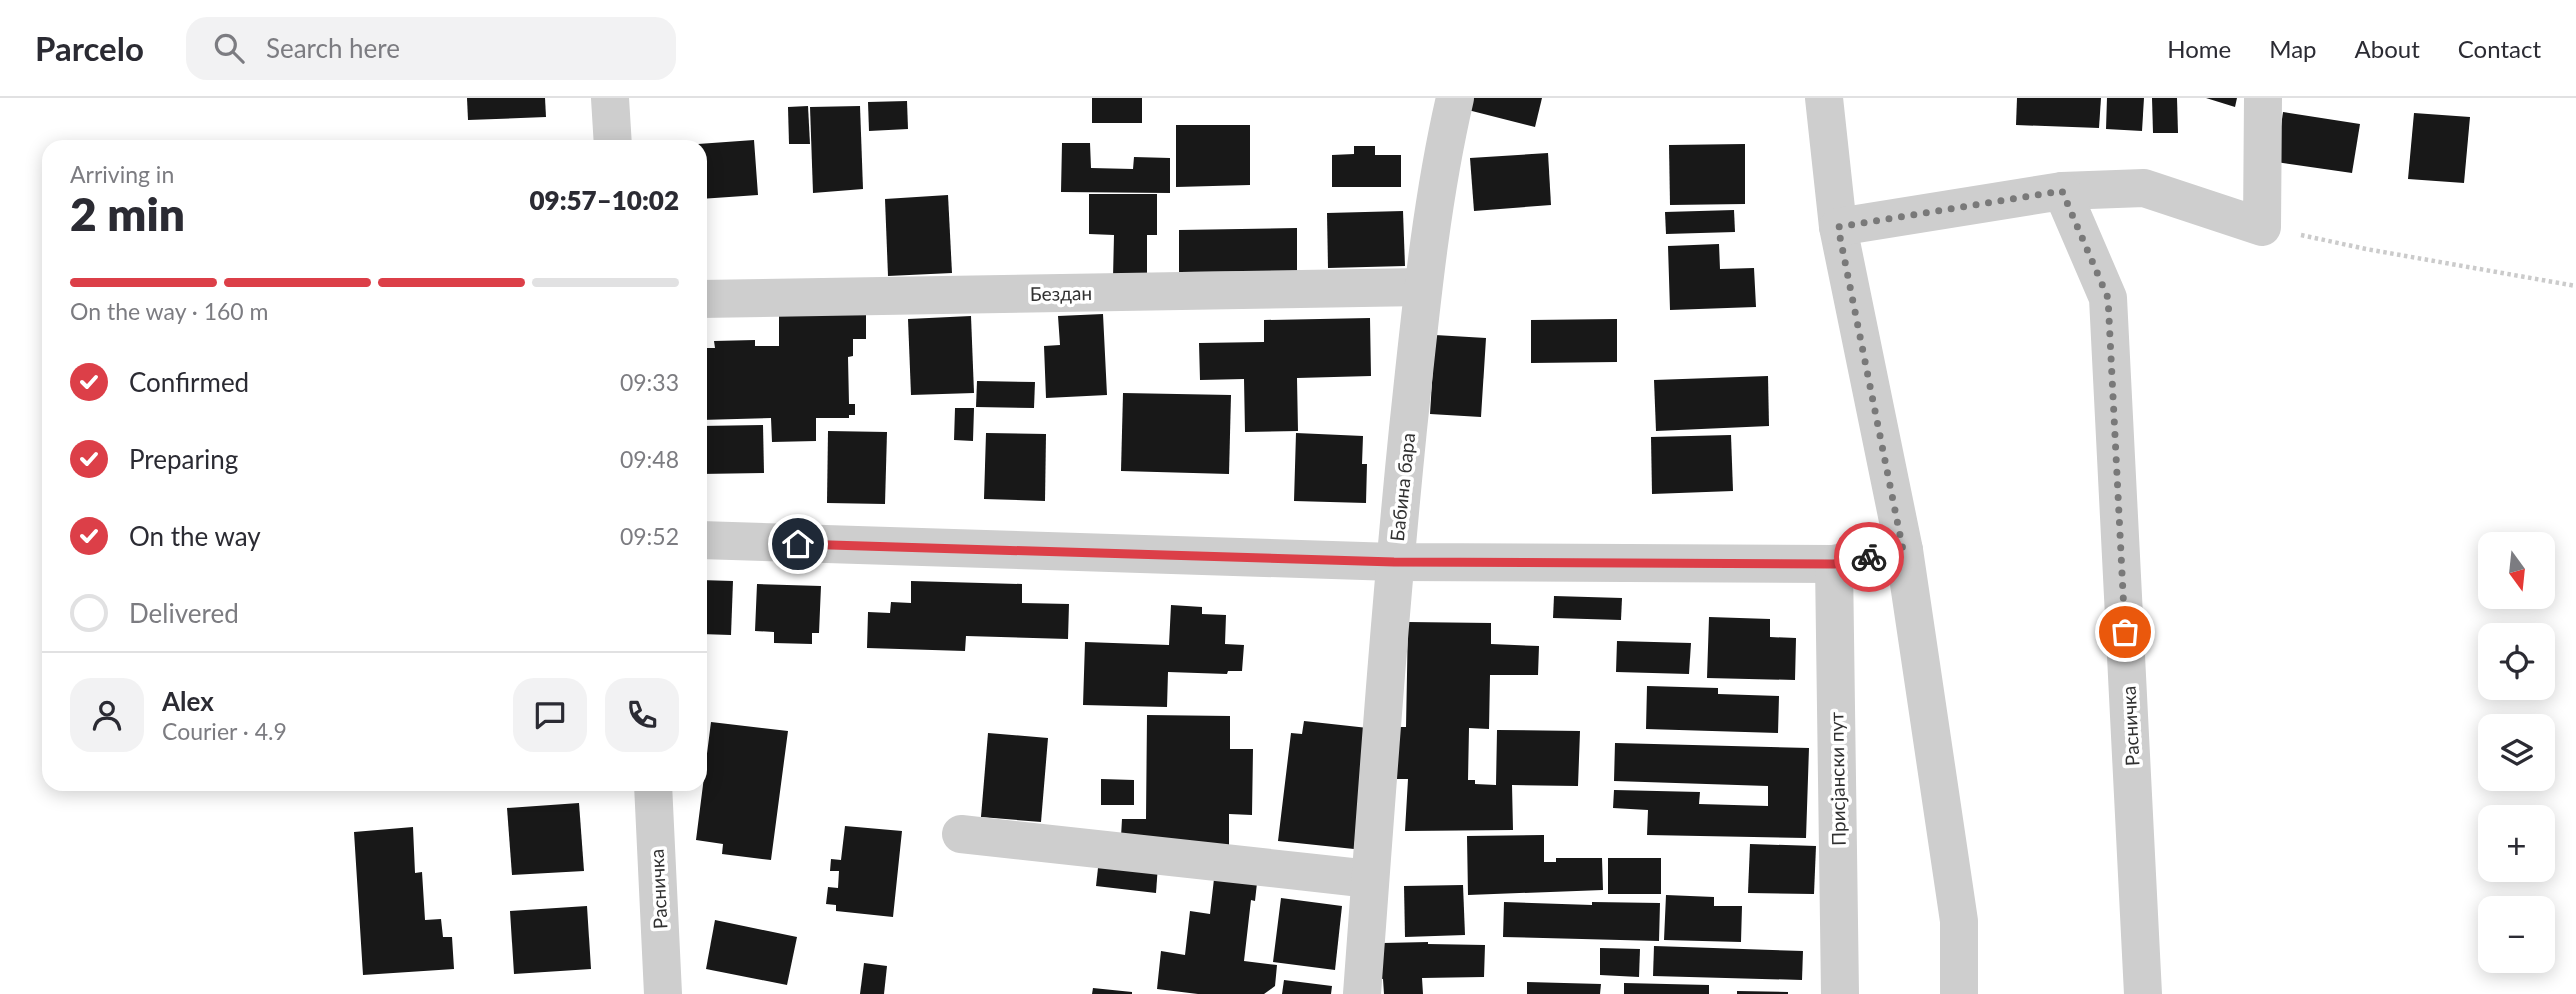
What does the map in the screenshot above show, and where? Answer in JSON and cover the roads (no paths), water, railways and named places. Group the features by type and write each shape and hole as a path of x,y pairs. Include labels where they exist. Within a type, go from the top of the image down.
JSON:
{"street":[{"path":"610,98 613,140"},
{"name":"Бабина бара","path":"1362,994 1394,562 1423,287 1455,98"},
{"path":"1824,98 1838,227 1903,550 1959,921 1959,994"},
{"path":"1838,227 2062,191 2144,188 2262,227 2263,98"},
{"name":"Расничка","path":"2062,191 2108,298 2143,994"},
{"name":"Бездан","path":"707,299 1423,287"},
{"path":"707,541 1394,562 1834,564 1903,550"},
{"name":"Присјански пут","path":"1834,564 1840,994"},
{"name":"Расничка","path":"653,791 663,994"},
{"path":"961,834 1370,880"}]}
